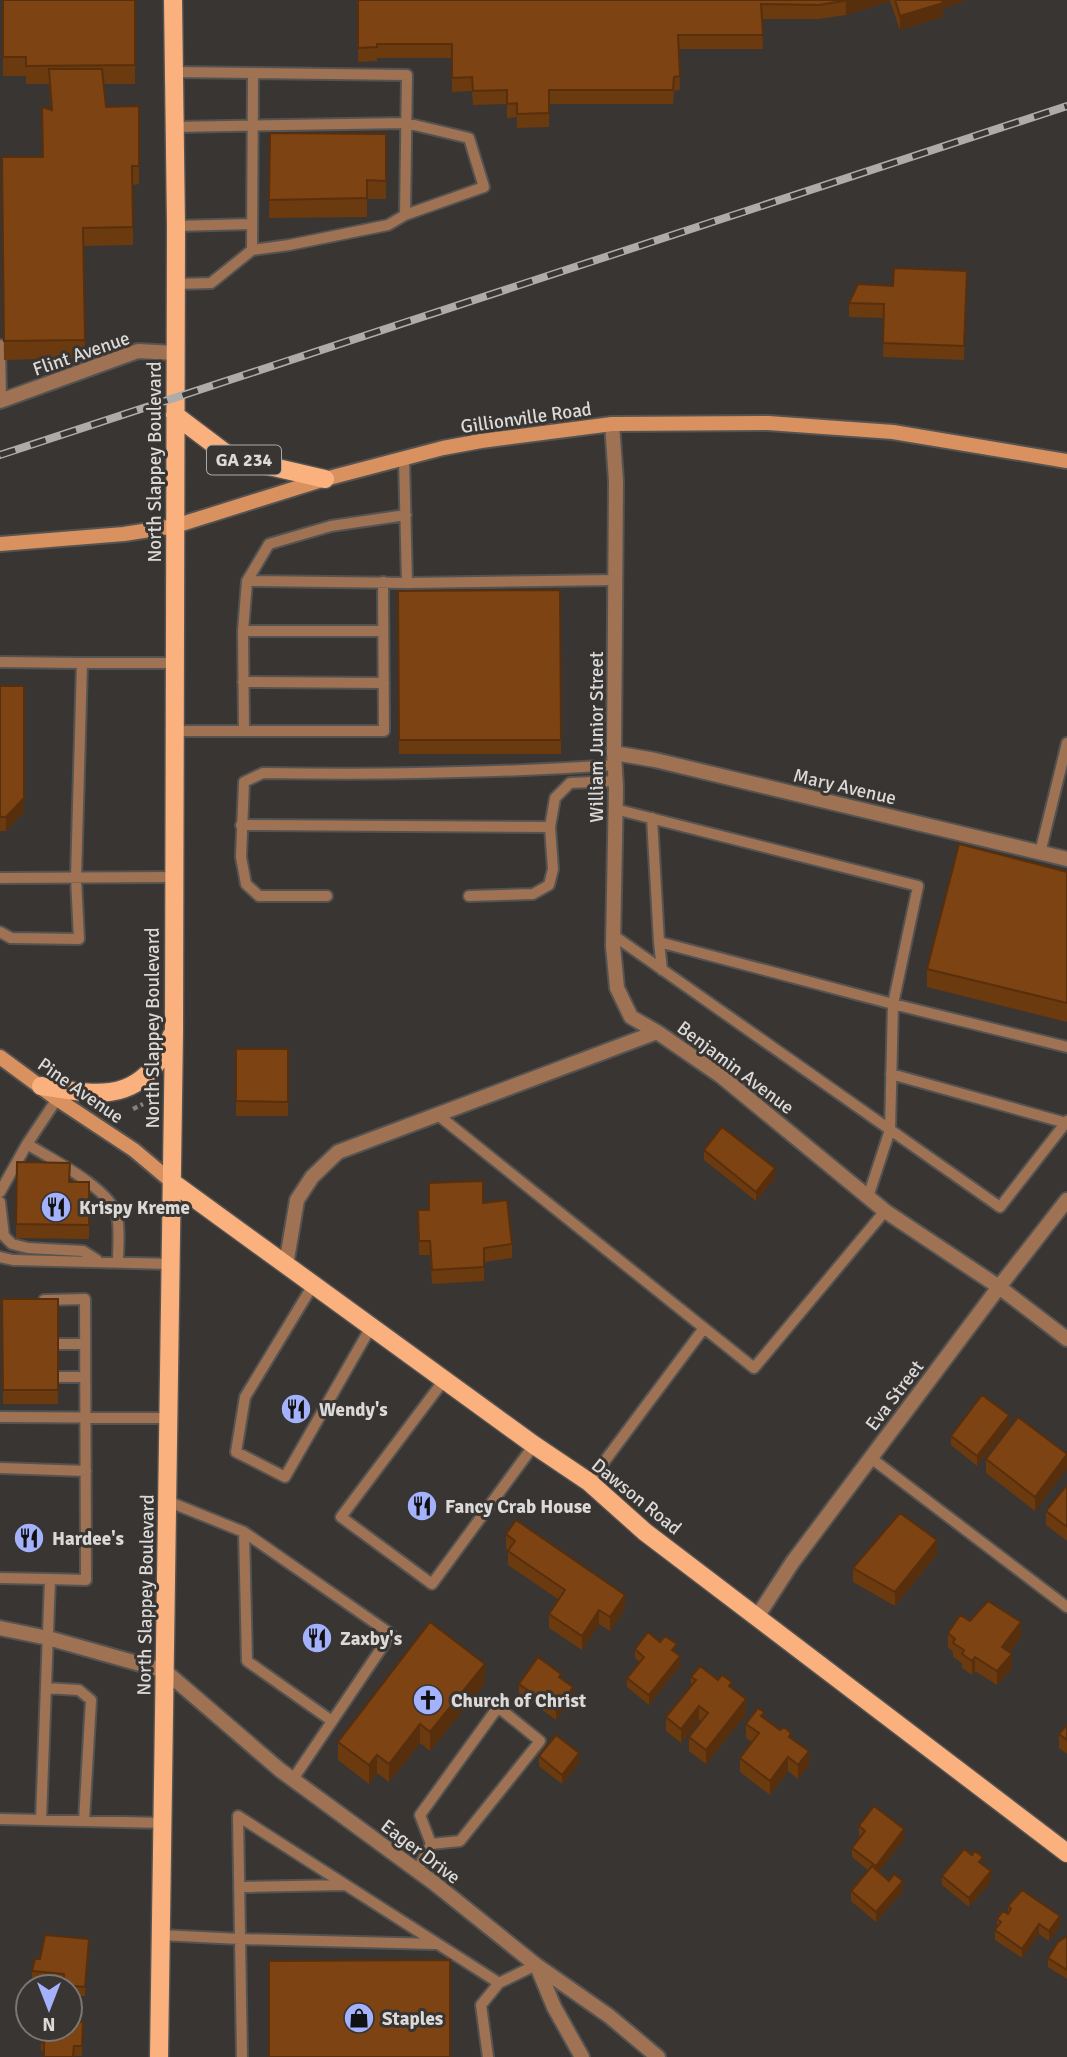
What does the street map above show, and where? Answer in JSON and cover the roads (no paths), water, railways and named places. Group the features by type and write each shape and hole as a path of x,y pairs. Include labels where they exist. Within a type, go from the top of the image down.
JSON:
{"main road":[{"name":"North Slappey Boulevard","path":"159,2057 174,1032 176,226 173,0"},
{"name":"GA 234","path":"175,415 228,455 325,478"},
{"name":"Gillionville Road","path":"0,544 175,527 325,478 404,458 481,441 612,424 768,423 893,432 1067,461"},
{"path":"41,1086 104,1094 121,1091 146,1075 156,1064 174,1032"},
{"name":"Pine Avenue","path":"0,1057 134,1150 172,1182"},
{"name":"Dawson Road","path":"172,1182 589,1482 645,1532 1067,1853"}],"street":[{"name":"Flint Avenue","path":"0,401 138,351 175,353"},
{"name":"William Junior Street","path":"612,424 616,481 613,935 617,988 631,1017 657,1032"},
{"name":"Mary Avenue","path":"615,759 655,760 1067,859"},
{"name":"Benjamin Avenue","path":"286,1265 297,1200 312,1177 338,1152 657,1032 721,1076 885,1211 999,1287 1067,1339"},
{"name":"Eva Street","path":"757,1617 792,1563 1067,1200"},
{"path":"0,1628 48,1638 165,1671"},
{"name":"Eager Drive","path":"165,1671 293,1779 417,1871 536,1965 609,2016 658,2057"},
{"path":"536,1965 554,2007 582,2057"}],"lane":[{"path":"174,72 407,75 405,215"},
{"path":"252,250 253,73"},
{"path":"174,127 406,123 469,138 484,187 405,215 388,225 252,250 211,283 176,284"},
{"path":"176,226 252,224"},
{"path":"0,345 0,401"},
{"path":"404,458 407,583"},
{"path":"244,731 243,631 247,581 269,544 331,526 406,515"},
{"path":"247,581 407,583 616,580"},
{"path":"175,731 384,731 383,582"},
{"path":"243,631 383,631"},
{"path":"0,662 175,663"},
{"path":"0,932 10,938 79,939 76,878 82,663"},
{"path":"243,682 384,683"},
{"path":"1040,853 1067,743"},
{"path":"327,896 258,896 246,884 241,857 244,782 263,774 409,775 540,771 615,759"},
{"path":"469,896 533,894 548,885 553,869 550,827 555,798 570,783 616,781"},
{"path":"615,809 918,887 893,1004 890,1130 868,1197"},
{"path":"652,818 662,970"},
{"path":"241,825 550,827"},
{"path":"0,878 174,877"},
{"path":"613,935 1000,1207 1066,1122 891,1074"},
{"path":"659,942 1067,1047"},
{"path":"0,1192 57,1099"},
{"path":"438,1115 754,1368 885,1211"},
{"path":"27,1144 92,1184 110,1203 117,1216 118,1261"},
{"path":"0,1202 5,1236 12,1244 28,1248 83,1251 97,1261"},
{"path":"0,1257 13,1260 172,1264"},
{"path":"313,1285 245,1397 236,1452 285,1477 371,1327"},
{"path":"0,1578 86,1580 85,1299 36,1300"},
{"path":"589,1482 704,1328"},
{"path":"58,1344 85,1344"},
{"path":"58,1377 85,1377"},
{"path":"444,1380 341,1517 432,1584 534,1445"},
{"path":"0,1417 169,1418"},
{"path":"871,1458 1067,1607"},
{"path":"0,1468 86,1471"},
{"path":"167,1501 244,1532 391,1634 293,1779"},
{"path":"244,1532 247,1661 332,1721"},
{"path":"41,1820 50,1579"},
{"path":"46,1688 79,1690 91,1700 84,1821"},
{"path":"417,1871 431,1844 420,1815 498,1707 540,1741 460,1841 431,1844"},
{"path":"242,2057 238,1816 499,1983"},
{"path":"0,1819 163,1823"},
{"path":"239,1887 345,1885"},
{"path":"161,1935 438,1944"},
{"path":"488,2057 481,2005 499,1983 536,1965"}],"railway":[{"path":"0,455 1067,106"}],"place":[{"name":"Krispy Kreme","path":"56,1207"},
{"name":"Wendy's","path":"296,1409"},
{"name":"Fancy Crab House","path":"422,1506"},
{"name":"Hardee's","path":"29,1538"},
{"name":"Zaxby's","path":"317,1638"},
{"name":"Church of Christ","path":"428,1700"},
{"name":"Staples","path":"359,2018"}]}
